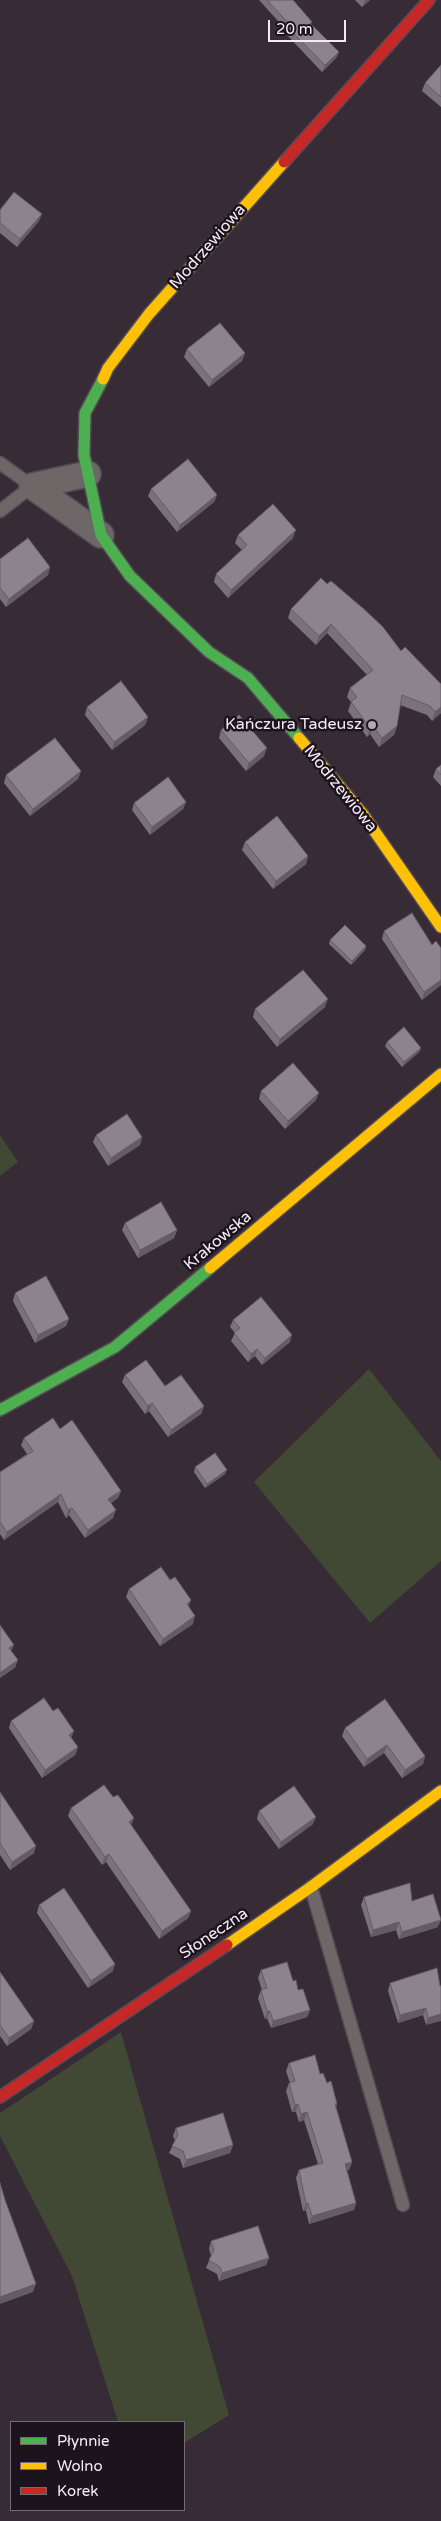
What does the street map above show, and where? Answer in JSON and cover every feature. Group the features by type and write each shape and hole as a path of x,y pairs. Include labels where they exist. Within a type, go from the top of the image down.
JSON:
{"street":[{"name":"Modrzewiowa","path":"101,535 84,455 85,413 108,368 149,314 429,0"},
{"path":"32,486 88,474"},
{"name":"Modrzewiowa","path":"32,486 101,535 130,576 209,652 248,678 362,813 441,927"},
{"name":"Krakowska","path":"0,1410 115,1347 441,1074"},
{"name":"Słoneczna","path":"0,2097 110,2025 311,1887 441,1791"}],"lane":[{"path":"0,463 32,486 0,510"},
{"path":"311,1887 403,2205"}],"green space":[{"path":"0,1135 18,1162 0,1176"},
{"path":"369,1369 441,1461 441,1561 370,1623 254,1482"},
{"path":"121,2032 229,2415 185,2442 185,2421 118,2421 72,2276 0,2136 0,2113"}],"building":[{"path":"267,0 293,0 312,22 310,23 339,52 325,65 288,28 291,26"},
{"path":"441,65 441,97 425,83"},
{"path":"14,192 42,214 20,239 0,223 0,210"},
{"path":"220,323 245,353 212,380 187,349"},
{"path":"188,459 217,495 180,525 151,489"},
{"path":"273,504 296,530 231,590 216,574 247,545 238,535"},
{"path":"28,538 50,567 9,599 0,588 0,559"},
{"path":"321,578 327,584 331,581 365,610 383,627 401,651 405,647 441,684 441,707 435,712 430,706 402,695 397,726 382,738 373,726 370,728 351,702 357,697 350,688 373,670 331,624 319,636 291,609"},
{"path":"121,681 148,717 114,742 87,707"},
{"path":"239,715 267,748 249,763 221,730"},
{"path":"55,738 81,771 33,809 6,775"},
{"path":"441,765 441,775 436,769"},
{"path":"168,777 186,802 152,827 134,803"},
{"path":"277,816 308,856 276,881 245,842"},
{"path":"412,913 432,945 436,941 441,948 441,980 424,992 384,931"},
{"path":"345,925 366,946 352,961 330,940"},
{"path":"303,970 328,999 280,1039 255,1009"},
{"path":"404,1027 421,1048 404,1062 387,1042"},
{"path":"293,1063 319,1093 288,1121 261,1091"},
{"path":"127,1114 142,1137 111,1158 96,1135"},
{"path":"161,1202 177,1230 140,1250 125,1223"},
{"path":"46,1276 69,1319 38,1335 15,1293"},
{"path":"261,1297 292,1335 265,1358 257,1349 251,1354 234,1333 240,1328 233,1320"},
{"path":"146,1360 165,1386 181,1375 204,1406 171,1430 152,1403 148,1406 125,1375"},
{"path":"53,1418 60,1429 72,1420 121,1491 108,1499 116,1510 88,1530 72,1508 68,1510 61,1494 7,1532 0,1522 0,1472 33,1451 24,1438"},
{"path":"215,1453 227,1470 207,1484 195,1467"},
{"path":"161,1567 170,1580 175,1577 191,1600 187,1604 195,1616 163,1639 129,1589"},
{"path":"0,1625 14,1645 9,1648 18,1660 0,1673"},
{"path":"44,1698 53,1711 58,1708 74,1731 69,1735 78,1747 45,1770 11,1721"},
{"path":"385,1699 425,1756 405,1770 387,1745 367,1759 345,1728"},
{"path":"104,1785 113,1797 118,1795 134,1818 129,1822 191,1911 162,1931 109,1854 105,1857 71,1808"},
{"path":"294,1786 316,1817 281,1842 259,1811"},
{"path":"0,1792 36,1846 12,1862 0,1843"},
{"path":"410,1883 412,1901 433,1894 441,1920 402,1932 399,1922 373,1930 364,1897"},
{"path":"64,1888 115,1964 91,1981 39,1905"},
{"path":"287,1962 293,1981 296,1980 298,1990 303,1989 310,2010 273,2021 270,2011 267,2011 261,1990 267,1988 261,1970"},
{"path":"437,1968 441,1986 441,2014 428,2018 426,2008 400,2015 390,1983"},
{"path":"0,1972 34,2021 9,2038 0,2025"},
{"path":"315,2055 320,2074 323,2073 327,2083 331,2081 337,2104 335,2104 352,2162 345,2164 356,2203 312,2216 308,2203 306,2204 299,2170 323,2163 307,2112 301,2114 298,2104 295,2105 289,2083 295,2081 289,2063"},
{"path":"223,2113 233,2145 186,2160 183,2151 172,2146 178,2135 176,2128"},
{"path":"0,2183 36,2284 0,2297"},
{"path":"258,2226 269,2258 222,2273 220,2267 209,2260 214,2250 211,2241"}],"traffic: fast":[{"path":"103,379 85,413 84,455 101,535 130,576 209,652 248,678 299,738"},
{"path":"0,1410 115,1347 210,1268"}],"traffic: slow":[{"path":"103,379 108,368 149,314 284,162"},
{"path":"299,738 362,813 441,927"},
{"path":"210,1268 441,1074"},
{"path":"227,1945 311,1887 441,1791"}],"traffic: jam":[{"path":"284,162 429,0"},
{"path":"0,2097 227,1945"}],"place":[{"name":"Kańczura Tadeusz","path":"372,725"}]}
